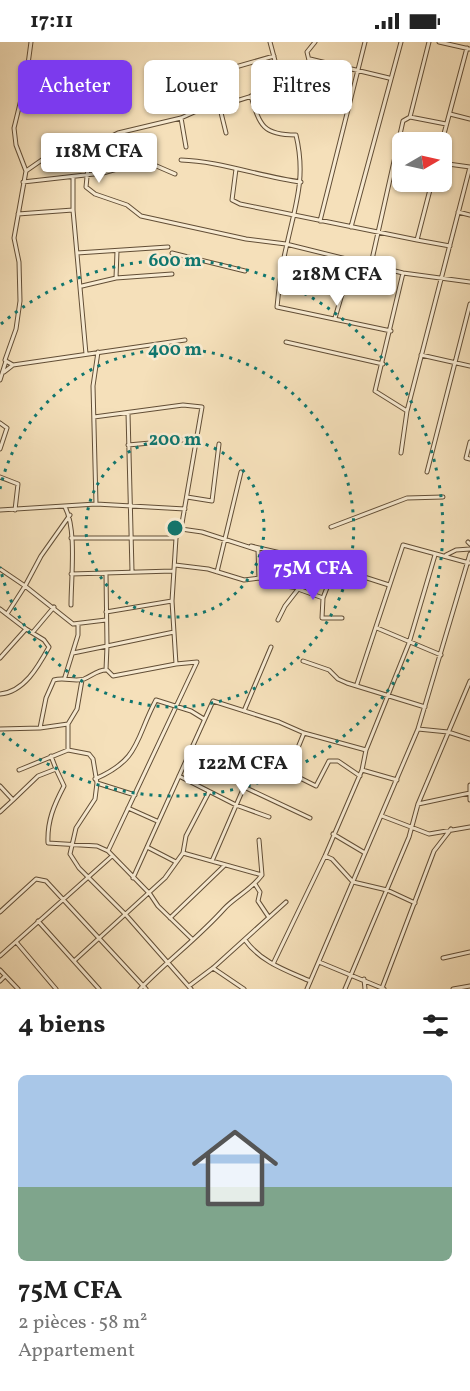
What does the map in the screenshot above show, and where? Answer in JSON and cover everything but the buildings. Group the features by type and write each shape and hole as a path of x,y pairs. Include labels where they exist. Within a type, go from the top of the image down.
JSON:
{"street":[{"path":"0,380 16,329 20,301 19,262 14,238 26,171 16,145 14,128 26,79 31,42"},
{"path":"270,42 275,60"},
{"path":"315,42 307,52 309,58 358,72 390,78"},
{"path":"320,221 365,42"},
{"path":"351,227 369,168 390,78 401,42"},
{"path":"410,117 429,42"},
{"path":"439,42 468,48 444,132"},
{"path":"239,67 274,56"},
{"path":"239,100 251,96"},
{"path":"26,171 49,155 90,147 118,134 190,114"},
{"path":"222,114 226,134"},
{"path":"257,114 259,122 275,135 296,135 302,159 301,182 295,215 286,244 278,308 391,331"},
{"path":"450,114 470,119"},
{"path":"371,264 403,121 410,117 446,124"},
{"path":"181,118 186,147"},
{"path":"90,147 87,157 89,175 85,182 90,192 118,201 141,216 246,239 286,244 403,273 470,282"},
{"path":"23,182 73,178 145,160 175,174"},
{"path":"181,160 198,160 236,170 301,182"},
{"path":"401,453 407,411 458,212 468,182 470,167 452,165"},
{"path":"236,170 232,200 240,204 450,246"},
{"path":"73,178 73,210 82,286 86,354"},
{"path":"417,240 429,192"},
{"path":"18,214 73,210"},
{"path":"458,212 470,215"},
{"path":"77,253 168,247"},
{"path":"116,278 117,251"},
{"path":"172,253 245,271"},
{"path":"335,318 352,260"},
{"path":"403,273 375,391 407,411"},
{"path":"82,286 116,278 172,274"},
{"path":"428,471 470,304"},
{"path":"4,372 13,365 185,340"},
{"path":"286,342 383,364"},
{"path":"96,504 93,386 98,352"},
{"path":"421,355 470,366"},
{"path":"0,358 13,365"},
{"path":"94,417 183,405 202,407 185,509 181,529 176,538 172,602 177,664"},
{"path":"128,413 132,571"},
{"path":"0,423 7,428 0,449"},
{"path":"128,445 195,439"},
{"path":"470,442 466,458 470,459"},
{"path":"187,497 212,501 219,444"},
{"path":"217,572 241,472"},
{"path":"0,477 18,484 15,510"},
{"path":"331,527 408,498 443,496"},
{"path":"0,510 96,504 129,504 185,509"},
{"path":"65,507 70,515 71,606"},
{"path":"7,614 41,556 70,515"},
{"path":"181,529 311,560 389,585"},
{"path":"71,538 176,538"},
{"path":"357,684 403,545 469,562"},
{"path":"251,546 258,550 259,578"},
{"path":"307,989 418,729 469,562 470,551 456,550 444,556"},
{"path":"273,964 325,856 360,776 366,750 409,642 435,555"},
{"path":"175,565 217,572 243,580 259,578 272,584 299,589 323,598"},
{"path":"0,569 54,607 73,624 106,620"},
{"path":"71,574 173,571"},
{"path":"106,574 106,670"},
{"path":"278,620 299,589 325,582 328,585 323,598 322,618 342,618"},
{"path":"106,612 172,602"},
{"path":"33,632 54,607"},
{"path":"0,609 33,632 49,647 30,677 14,690 0,694"},
{"path":"65,677 78,635 78,625"},
{"path":"376,628 441,655"},
{"path":"1,654 26,629"},
{"path":"73,653 174,632"},
{"path":"244,711 271,647"},
{"path":"303,661 329,670 338,679 425,706"},
{"path":"40,728 54,680 65,677 82,680 100,670 106,670 113,676 197,662 108,851"},
{"path":"68,750 68,724 77,709 82,680"},
{"path":"345,989 387,890 412,826 418,804 470,681"},
{"path":"96,781 117,770 129,758 156,700 191,711 205,720"},
{"path":"133,878 213,701 279,722 304,733 366,750"},
{"path":"0,729 40,728 68,724"},
{"path":"418,729 448,732 470,739"},
{"path":"304,733 288,772 316,786 329,761 336,761 360,776"},
{"path":"20,770 68,750 89,754 93,759 96,781 95,799 76,828 70,854 79,868 126,915 166,964 190,988 286,902"},
{"path":"51,756 64,786 54,804 47,826 48,843 97,846 108,851 192,939"},
{"path":"0,812 38,776 56,769"},
{"path":"362,770 397,780"},
{"path":"179,776 236,805 269,818"},
{"path":"96,781 135,795"},
{"path":"470,785 470,800"},
{"path":"0,786 14,800"},
{"path":"212,861 244,787 310,818"},
{"path":"74,961 150,894 176,862 183,853 186,836 209,792"},
{"path":"418,804 469,793"},
{"path":"128,808 158,821"},
{"path":"382,816 429,834 470,827"},
{"path":"319,962 364,979 383,989 434,851 451,829"},
{"path":"333,834 365,853"},
{"path":"0,912 36,879 46,880 143,988 192,939 214,923 225,908 255,884 262,875 259,840"},
{"path":"147,847 176,862"},
{"path":"183,853 262,875"},
{"path":"0,956 112,856"},
{"path":"325,856 332,859 353,882 387,890 415,903"},
{"path":"170,918 225,865"},
{"path":"255,884 260,892 258,901 268,917"},
{"path":"39,921 99,989"},
{"path":"245,940 254,953 310,981"},
{"path":"17,943 56,989"},
{"path":"443,958 470,952"},
{"path":"213,968 244,989"},
{"path":"0,970 18,989"},
{"path":"0,981 5,976"},
{"path":"364,979 365,989"},
{"path":"453,989 470,986"}]}
